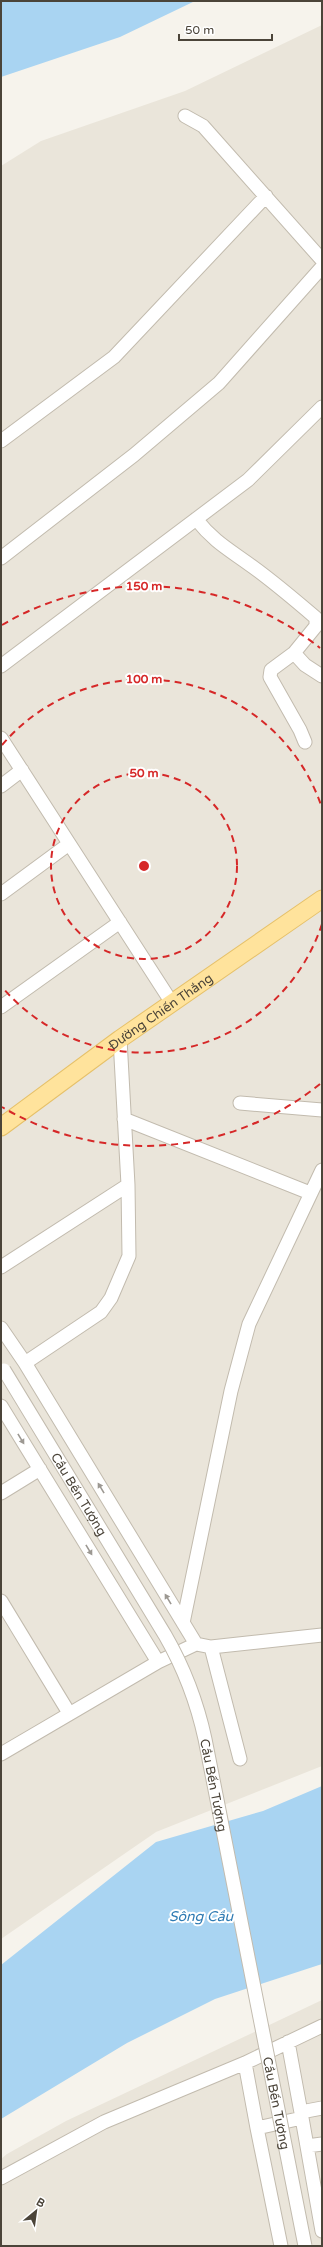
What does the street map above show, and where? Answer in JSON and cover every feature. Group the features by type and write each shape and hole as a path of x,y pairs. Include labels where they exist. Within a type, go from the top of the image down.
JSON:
{"main road":[{"name":"Đường Chiến Thắng","path":"1,1127 120,1039 322,899"}],"street":[{"path":"185,116 203,126 322,260"},
{"path":"1,441 114,357 266,196"},
{"path":"1,558 134,455 219,383 322,267"},
{"path":"1,666 248,480 322,407"},
{"path":"196,519 210,536 222,547 237,555 286,592 316,618 316,626 294,653 276,664 271,670 270,677 300,730 305,742"},
{"path":"294,653 304,664 322,676"},
{"path":"1,738 172,1003"},
{"path":"1,786 22,770"},
{"path":"1,894 69,844"},
{"path":"1,1007 120,922"},
{"path":"25,1363 101,1312 111,1298 128,1256 128,1185 120,1039"},
{"path":"240,1103 322,1110"},
{"path":"124,1119 310,1193"},
{"path":"183,1623 231,1391 249,1324 322,1170"},
{"path":"1,1267 128,1185"},
{"path":"1,1328 25,1363 196,1644"},
{"name":"Cầu Bến Tượng","path":"2,1366 165,1635 184,1669 197,1704 206,1739 305,2246"},
{"path":"1,1406 158,1662"},
{"path":"1,1493 40,1469"},
{"path":"1,1601 69,1713"},
{"path":"1,1754 158,1662 196,1644 211,1647 322,1635"},
{"path":"211,1647 240,1759"},
{"path":"1,2178 104,2122 245,2063 322,2026"},
{"path":"288,2042 322,2231"},
{"path":"245,2063 281,2246"},
{"path":"257,2128 322,2108"},
{"path":"307,2146 322,2144"}],"shaded area":[{"path":"322,25 322,1766 156,1832 1,1939 1,166 41,141 185,91"},
{"path":"322,2000 322,2246 1,2246 1,2159 7,2154 66,2121"}],"water":[{"path":"1,1 195,1 120,37 1,77"},
{"name":"Sông Cầu","path":"322,1786 322,1964 215,1999 127,2043 1,2119 1,1965 156,1842 263,1811"}]}
